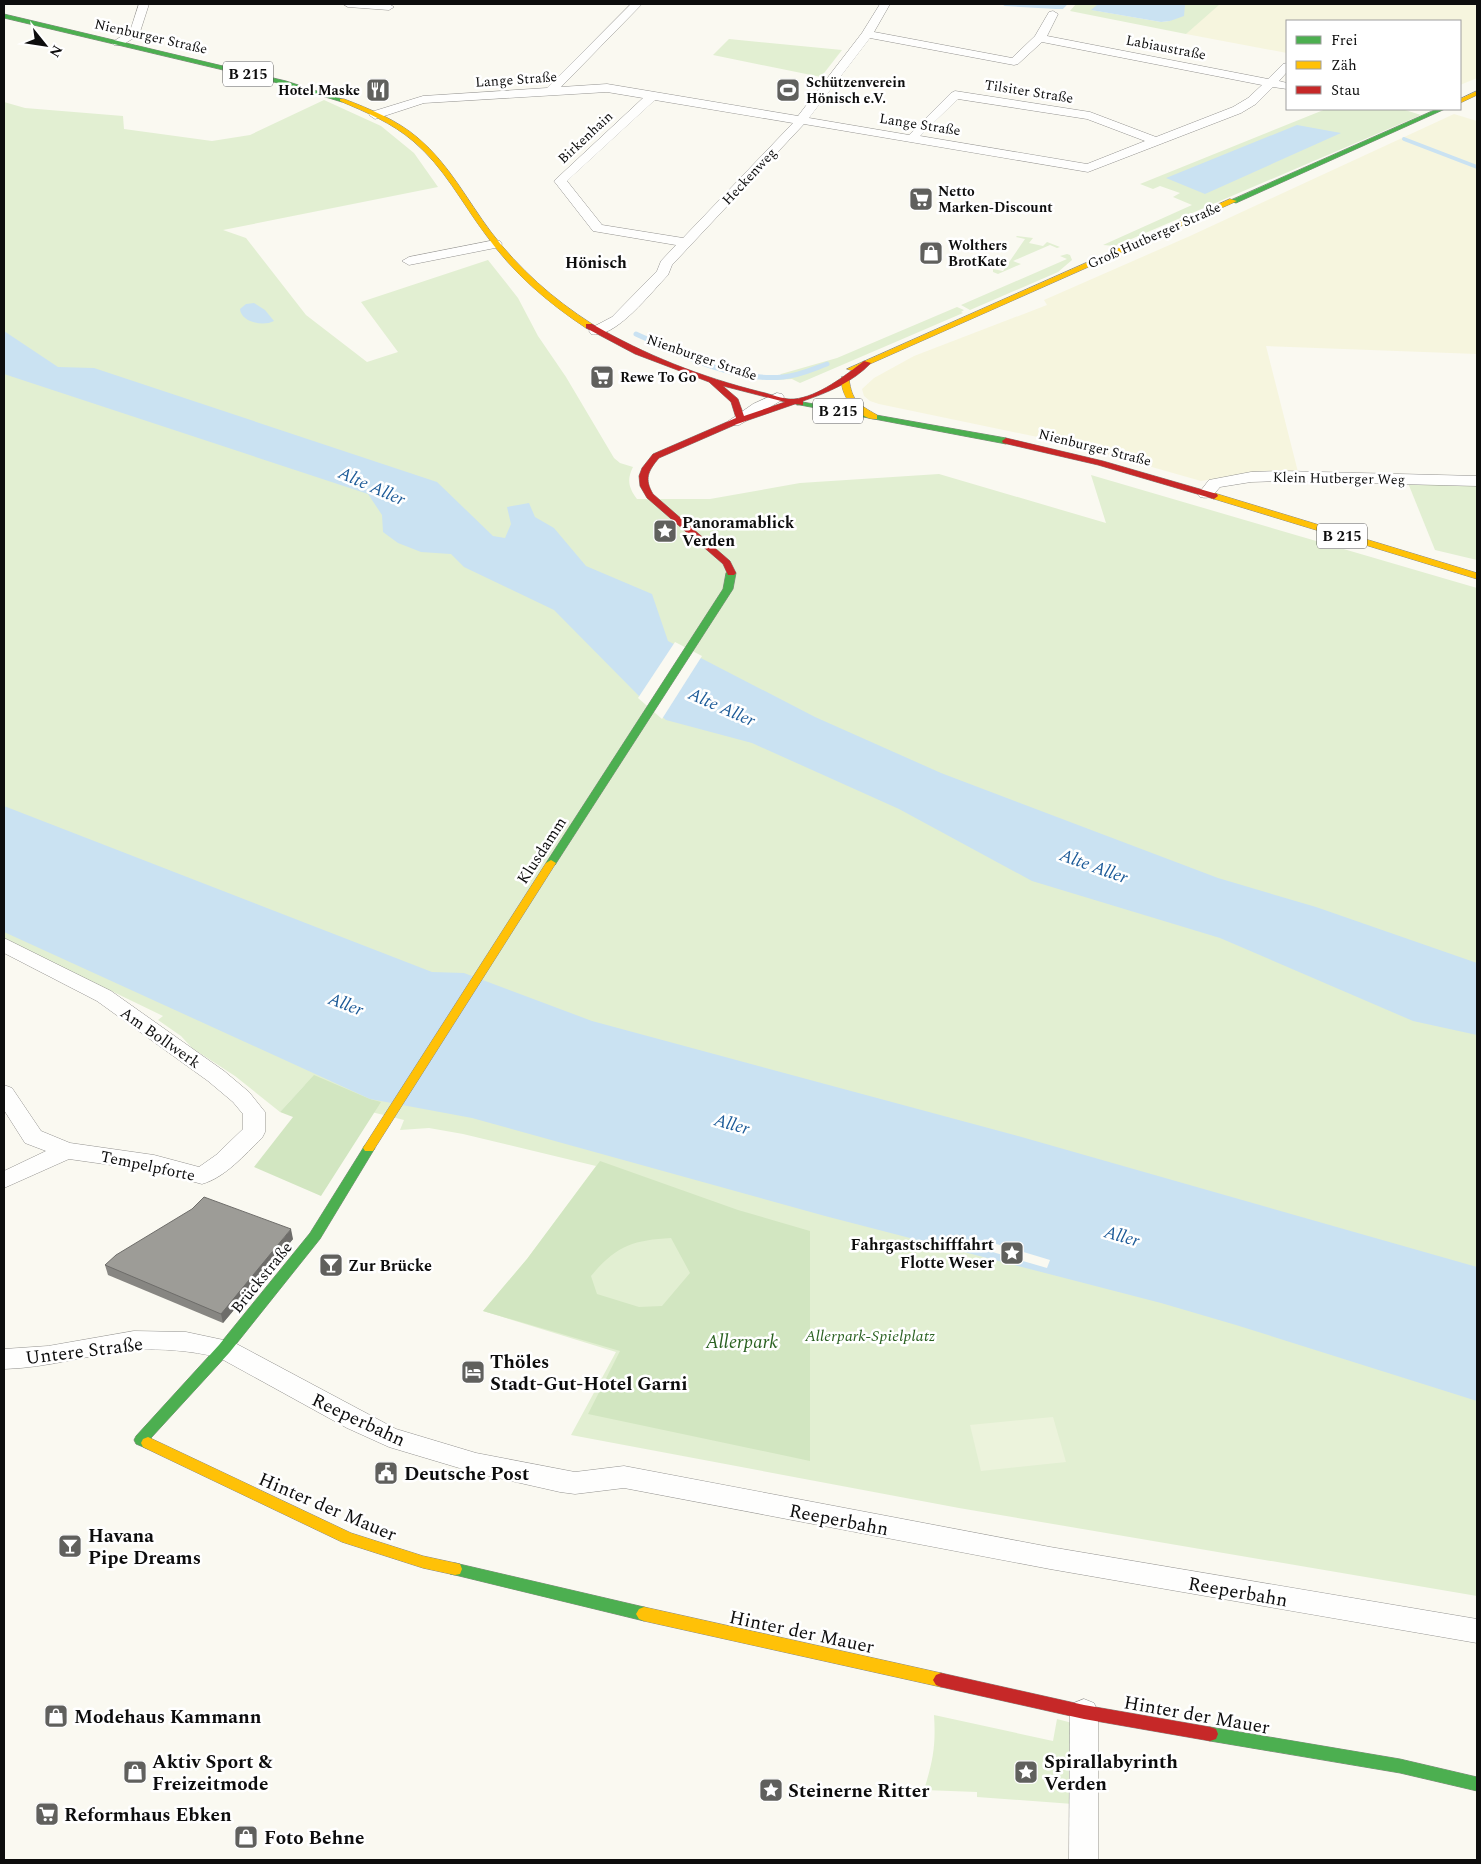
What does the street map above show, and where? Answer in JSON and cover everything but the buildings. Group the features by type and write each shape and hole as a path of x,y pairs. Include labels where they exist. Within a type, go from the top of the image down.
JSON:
{"main road":[{"name":"Nienburger Straße","path":"4,16 304,89 375,115 416,140 437,161 495,244 530,283 596,331 642,354 707,378 798,402 878,419 1042,448 1113,466 1477,576"},
{"path":"1461,101 1477,93"},
{"name":"Groß Hutberger Straße","path":"777,397 867,363 970,315 1440,110"},
{"name":"Groß Hutberger Straße","path":"722,598 731,579 731,570 727,563 650,496 644,486 643,476 651,461 661,454 737,420 798,402 845,379 867,363"},
{"path":"707,378 735,399 740,412 737,420"},
{"path":"845,379 847,396 855,405 878,419"},
{"name":"Klusdamm","path":"387,1119 722,598"},
{"name":"Brückstraße","path":"141,1440 224,1350 315,1236 387,1119"},
{"name":"Hinter der Mauer","path":"141,1440 347,1538 423,1562 678,1622 1084,1712 1400,1766 1477,1784"}],"street":[{"path":"118,43 135,33 144,4"},
{"path":"348,4 388,7"},
{"path":"550,92 637,4"},
{"name":"Heckenweg","path":"596,331 617,320 663,272 666,264 801,121 867,34 885,4"},
{"path":"867,34 1014,62 1040,38 1053,14"},
{"name":"Labiaustraße","path":"1040,38 1286,86"},
{"name":"Lange Straße","path":"375,115 423,100 607,88 1088,168 1238,110 1252,101 1286,67"},
{"name":"Birkenhain","path":"653,95 560,181 598,228 686,243"},
{"name":"Tilsiter Straße","path":"912,138 955,95 1090,116 1156,141"},
{"path":"409,261 495,244"},
{"name":"Groß Hutberger Straße","path":"737,420 777,397"},
{"name":"Klein Hutberger Weg","path":"1206,494 1215,483 1251,477 1282,476 1477,481"},
{"name":"Am Bollwerk","path":"4,945 104,996 216,1076 241,1097 254,1112 254,1132 224,1161"},
{"name":"Tempelpforte","path":"4,1093 33,1137 67,1151 154,1163 202,1176 224,1161"},
{"path":"4,1180 67,1151"},
{"name":"Untere Straße","path":"4,1359 73,1352 123,1342 178,1341 224,1350"},
{"name":"Reeperbahn","path":"224,1350 389,1437 517,1473 576,1483 624,1477 964,1543 1477,1631"},
{"path":"1084,1712 1084,1860"}],"green space":[{"path":"1076,4 1096,4 1098,5 1092,10 1161,22 1170,21 1185,5 1183,4 1220,4 1186,34 1070,11"},
{"path":"1218,4 1477,4 1477,78 1461,85 1461,20 1286,20 1286,53 1186,34"},
{"path":"729,39 842,50 821,77 713,55"},
{"path":"324,100 381,126 414,153 438,187 223,230 246,238 306,315 367,362 398,352 361,302 488,260 518,298 538,336 566,377 614,458 620,463 633,467 629,483 637,499 710,499 800,483 939,474 1106,523 1091,475 1477,588 1477,1596 959,1508 571,1435 616,1352 483,1311 527,1259 596,1166 463,1134 429,1128 400,1130 404,1120 347,1106 305,1085 280,1112 235,1076 192,1048 181,1036 158,1020 163,1016 4,939 4,102 25,108 123,116 124,129 212,141 250,135"},
{"path":"1324,110 1405,110 1421,115 1115,246 1103,245 1192,205 1173,197 1180,193 1160,186 1153,189 1140,184"},
{"path":"1454,114 1477,121 1477,354 1266,346 1298,472 1256,472 1201,481 1071,444 879,404 870,401 864,396 862,389 874,378 914,356 1047,305 1044,300 1190,236"},
{"path":"1017,236 1033,238 1029,243 1043,246 1047,242 1060,247 1057,248 1050,245 1013,261 1021,264 998,274 993,272 993,269 1003,271 1025,239"},
{"path":"1070,255 1072,260 1058,272 970,310 961,305 1067,259 1060,256"},
{"path":"957,307 964,310 961,312 963,313 800,383 792,379 776,380 781,374 837,358"},
{"path":"1408,483 1477,485 1477,560 1435,550"},
{"path":"314,1075 381,1102 321,1196 254,1167 293,1117 280,1112"},
{"name":"Allerpark","path":"600,1161 738,1210 810,1231 810,1461 588,1414 620,1351 483,1311 527,1259","holes":["671,1238 690,1273 662,1306 639,1307 597,1294 591,1276 617,1251 626,1246"]},
{"path":"1053,1417 1066,1462 981,1471 970,1425"},
{"path":"934,1715 1053,1741 1057,1719 1076,1724 1073,1804 977,1797 977,1792 924,1790 933,1753 935,1736"}],"water":[{"path":"1096,4 1185,5 1184,16 1161,22 1091,10"},
{"path":"1297,125 1341,133 1205,194 1166,178"},
{"path":"254,303 265,310 274,321 259,323 244,317 240,309 246,304"},
{"name":"Alte Aller","path":"4,331 58,367 94,368 437,482 493,536 505,538 511,524 507,507 529,503 535,517 554,528 586,566 652,594 668,641 815,717 941,773 1218,878 1316,907 1477,963 1477,1035 1413,1021 1220,938 1032,881 899,809 752,743 666,720 638,695 554,610 464,567 451,554 421,552 398,543 383,532 382,515 368,494 4,374"},
{"name":"Aller","path":"4,806 432,972 464,973 592,1021 1018,1136 1477,1267 1477,1401 1161,1303 825,1216 472,1118 370,1099 4,932"}],"pier":[{"path":"675,642 702,656 662,719 638,698"},
{"path":"983,1240 1050,1260 1047,1268 979,1248"}],"waterway":[{"path":"1005,4 1056,7 1062,7 1065,4"},
{"path":"1404,139 1477,167"},
{"path":"636,334 707,365 745,375 783,377 827,364"}],"traffic: fast":[{"path":"4,16 284,82 342,100"},
{"path":"1233,201 1440,110"},
{"path":"800,403 1006,441"},
{"path":"551,863 728,589 731,573"},
{"path":"148,1443 141,1440 224,1349 315,1236 369,1148"},
{"path":"455,1569 644,1614"},
{"path":"1210,1734 1400,1766 1477,1784"}],"traffic: slow":[{"path":"1461,101 1477,93"},
{"path":"342,100 390,122 408,133 427,150 446,172 498,247 521,273 547,296 589,326"},
{"path":"851,369 1233,201"},
{"path":"845,379 848,394 853,403 874,417"},
{"path":"1214,496 1477,576"},
{"path":"369,1148 551,863"},
{"path":"148,1443 347,1538 423,1562 455,1569"},
{"path":"644,1614 941,1680"}],"traffic: jam":[{"path":"589,326 638,352 691,374 745,390 800,403"},
{"path":"731,573 727,563 650,496 644,486 643,476 646,468 656,456 734,422 820,393 845,379 867,363"},
{"path":"713,382 735,401 740,418"},
{"path":"1006,441 1100,463 1214,496"},
{"path":"941,1680 1084,1712 1210,1734"}],"place":[{"name":"Hotel Maske","path":"378,90"},
{"name":"Schützenverein Hönisch e.V.","path":"788,90"},
{"name":"Netto Marken-Discount","path":"921,199"},
{"name":"Wolthers BrotKate","path":"931,253"},
{"name":"Rewe To Go","path":"602,377"},
{"name":"Panoramablick Verden","path":"665,531"},
{"name":"Fahrgastschifffahrt Flotte Weser","path":"1012,1253"},
{"name":"Zur Brücke","path":"331,1265"},
{"name":"Thöles Stadt-Gut-Hotel Garni","path":"473,1372"},
{"name":"Deutsche Post","path":"386,1473"},
{"name":"Havana Pipe Dreams","path":"70,1546"},
{"name":"Modehaus Kammann","path":"56,1716"},
{"name":"Aktiv Sport & Freizeitmode","path":"135,1772"},
{"name":"Spirallabyrinth Verden","path":"1026,1772"},
{"name":"Steinerne Ritter","path":"771,1790"},
{"name":"Reformhaus Ebken","path":"47,1814"},
{"name":"Foto Behne","path":"246,1837"}],"district":[{"name":"Hönisch","path":"596,262"}],"park label":[{"name":"Allerpark-Spielplatz","path":"870,1335"}]}
